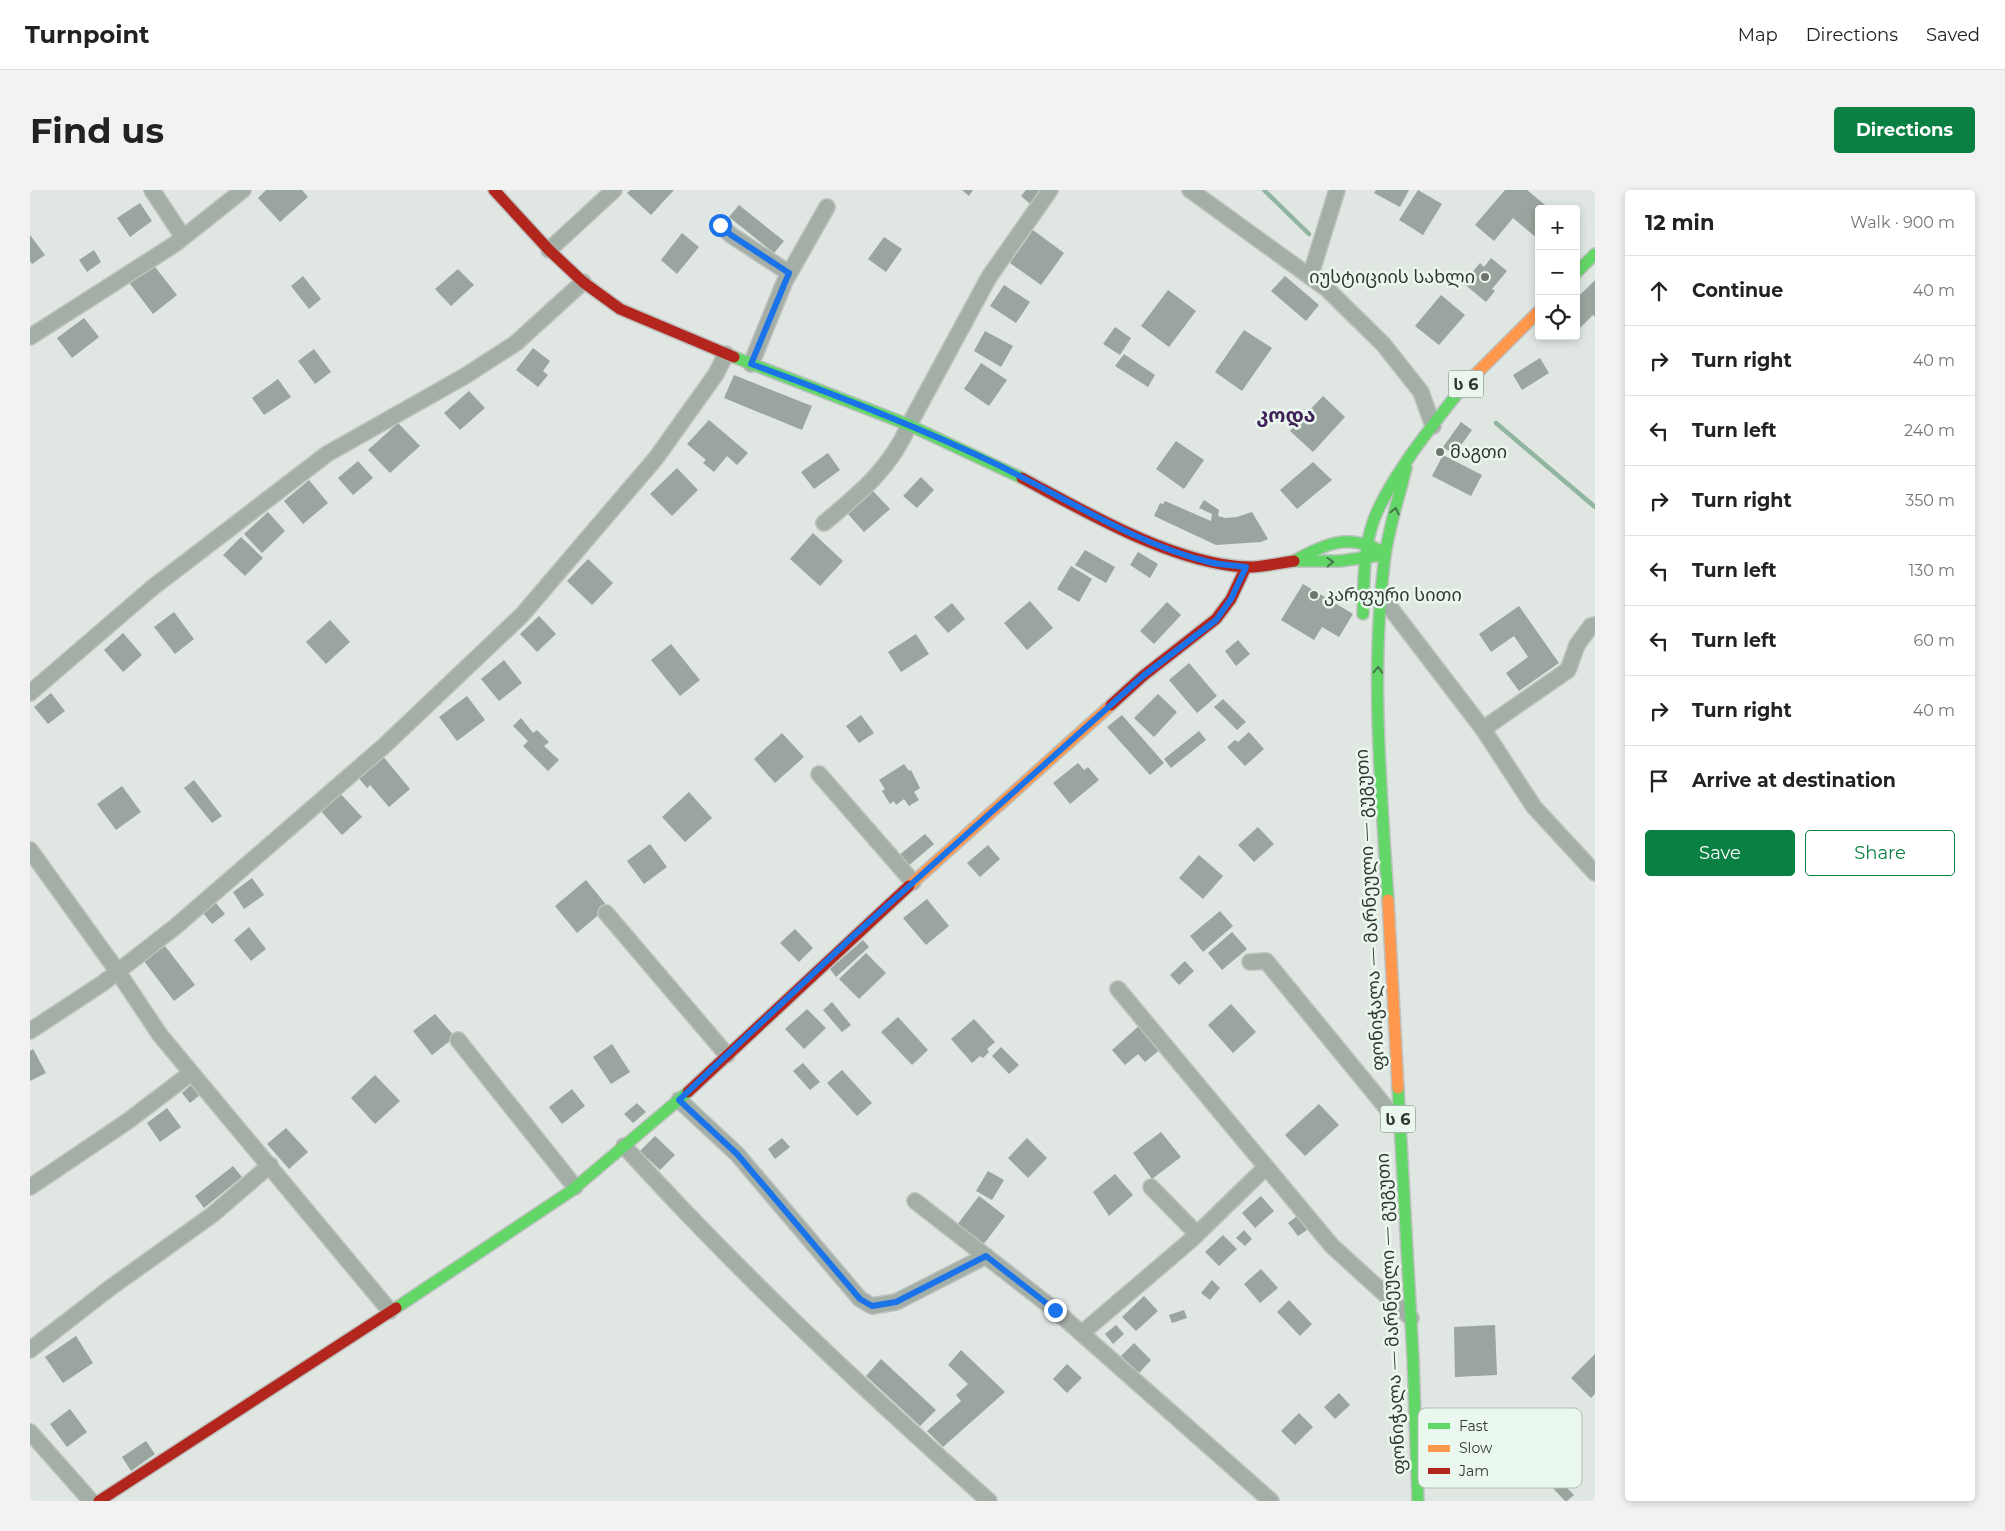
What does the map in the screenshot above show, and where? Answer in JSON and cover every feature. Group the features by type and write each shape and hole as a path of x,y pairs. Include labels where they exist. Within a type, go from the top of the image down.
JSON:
{"main road":[{"path":"494,190 548,250 583,282 620,309 726,354 909,425 997,465 1094,516 1157,544 1210,562 1246,567 1294,560 1331,563 1366,559 1385,554"},
{"path":"1580,269 1595,254"},
{"name":"ფონიჭალა — მარნეული — გუგუთი","path":"1363,626 1366,559 1376,515 1433,426 1462,388 1535,314"},
{"name":"ფონიჭალა — მარნეული — გუგუთი","path":"1406,468 1385,554 1381,595 1376,705 1410,1318 1418,1501"},
{"path":"1345,541 1376,515"},
{"path":"1294,560 1317,547 1345,541 1369,543 1385,554"},
{"path":"99,1501 390,1311 575,1187 679,1100 913,882 1143,676 1216,620 1231,599 1246,567"},
{"name":"ფონიჭალა — მარნეული — გუგუთი","path":"1366,665 1370,704 1378,736"}],"street":[{"path":"152,190 183,237"},
{"path":"30,336 183,237 243,190"},
{"path":"548,250 614,190"},
{"path":"824,523 863,490 899,448 909,425 989,277 1050,190"},
{"path":"1190,190 1327,289 1383,344 1421,392 1433,426"},
{"path":"1310,277 1337,190"},
{"path":"751,364 789,273 827,207"},
{"path":"720,225 731,235 789,273"},
{"path":"30,693 152,588 327,454 465,376 516,343 583,282"},
{"path":"30,1031 118,972 182,921 384,746 522,615 656,458 716,374 726,354"},
{"path":"1381,595 1483,729 1534,807 1595,873"},
{"path":"1483,729 1568,670 1577,645 1590,626 1595,625"},
{"path":"819,774 913,882"},
{"path":"30,850 118,972 160,1036 270,1165 390,1311"},
{"path":"606,914 727,1055"},
{"path":"1250,962 1266,961 1398,1122"},
{"path":"1118,989 1332,1246 1410,1318"},
{"path":"458,1040 575,1187"},
{"path":"30,1187 128,1121 191,1073"},
{"path":"679,1100 737,1154 860,1299 872,1306 896,1302 986,1256"},
{"path":"624,1146 682,1211 886,1409 989,1501"},
{"path":"30,1350 110,1288 212,1215 270,1165"},
{"path":"1082,1333 1198,1234 1266,1167"},
{"path":"1151,1186 1198,1234"},
{"path":"915,1202 1082,1333 1271,1501"},
{"path":"30,1432 91,1501"}],"building":[{"path":"266,190 302,190 308,197 280,222 258,198"},
{"path":"630,190 674,190 651,215 627,193"},
{"path":"962,190 973,190 969,196"},
{"path":"1026,190 1046,190 1034,207 1021,196"},
{"path":"1376,190 1409,190 1400,207 1374,193"},
{"path":"1418,190 1442,204 1423,235 1399,220"},
{"path":"1505,190 1527,190 1545,205 1535,205 1535,237 1513,218 1494,241 1475,225"},
{"path":"140,203 152,221 130,237 117,218"},
{"path":"739,205 784,241 774,253 729,217"},
{"path":"1033,230 1064,253 1041,285 1010,263"},
{"path":"682,233 699,247 677,274 661,260"},
{"path":"30,235 45,255 32,264 30,261"},
{"path":"884,237 902,249 886,272 868,259"},
{"path":"94,250 101,262 87,272 79,260"},
{"name":"იუსტიციის სახლი","path":"1491,258 1507,271 1492,289 1495,291 1486,302 1463,283 1480,263 1484,267"},
{"path":"152,263 177,295 153,314 128,281"},
{"path":"458,269 474,285 451,306 435,289"},
{"path":"303,276 321,299 309,309 291,286"},
{"path":"1285,276 1319,305 1306,321 1271,291"},
{"path":"1595,280 1595,317 1593,315 1580,328 1580,295"},
{"path":"1004,285 1030,302 1016,323 990,306"},
{"path":"1168,290 1196,311 1169,347 1141,326"},
{"path":"1441,295 1465,315 1439,345 1415,326"},
{"path":"84,318 99,337 72,358 57,338"},
{"path":"1115,327 1131,338 1120,355 1103,344"},
{"path":"1244,330 1272,348 1242,391 1215,372"},
{"path":"985,331 1013,346 1001,367 974,351"},
{"path":"533,348 550,361 543,371 548,375 538,387 516,370"},
{"path":"314,349 331,372 315,384 298,361"},
{"path":"1124,354 1155,375 1148,387 1115,366"},
{"path":"1540,358 1549,373 1522,390 1513,375"},
{"path":"981,363 1007,380 989,406 964,389"},
{"path":"734,375 812,406 802,430 724,398"},
{"path":"278,379 291,397 264,415 252,398"},
{"path":"469,391 485,408 460,430 444,413"},
{"path":"1323,396 1345,417 1313,452 1290,431"},
{"path":"709,420 748,453 737,465 727,456 714,472 703,463 706,460 687,444"},
{"path":"1461,422 1472,430 1454,455 1443,447"},
{"path":"398,423 420,446 390,473 368,450"},
{"path":"1176,441 1204,460 1184,489 1156,469"},
{"path":"828,453 840,470 814,489 801,472"},
{"path":"1443,455 1482,475 1471,496 1432,476"},
{"path":"358,461 373,478 353,495 338,478"},
{"path":"1313,462 1332,480 1297,509 1280,490"},
{"path":"677,468 698,490 672,516 650,494"},
{"path":"921,477 934,490 917,508 903,496"},
{"path":"309,480 328,503 303,524 284,501"},
{"path":"873,491 890,509 864,532 848,514"},
{"path":"1204,500 1219,510 1218,516 1225,518 1237,517 1252,512 1268,539 1261,542 1216,545 1154,516 1160,503 1163,504 1165,501 1211,521 1212,514 1199,508"},
{"path":"268,512 285,531 262,553 244,534"},
{"path":"813,533 843,561 820,586 790,559"},
{"path":"241,537 263,558 245,576 223,555"},
{"path":"1085,550 1115,567 1106,583 1075,565"},
{"path":"1138,552 1158,564 1150,578 1130,565"},
{"path":"588,559 613,583 592,605 567,581"},
{"path":"1071,566 1092,579 1079,602 1057,589"},
{"path":"1303,584 1353,614 1339,637 1322,627 1314,640 1281,620"},
{"path":"1030,601 1053,628 1027,650 1004,623"},
{"path":"1167,602 1181,615 1154,644 1140,631"},
{"path":"952,603 965,619 948,633 934,617"},
{"path":"1519,606 1559,663 1519,691 1506,673 1528,657 1514,636 1491,652 1479,634"},
{"path":"174,612 194,639 175,654 154,627"},
{"path":"539,616 556,634 537,652 520,634"},
{"path":"330,620 350,642 326,664 306,642"},
{"path":"123,633 142,655 123,672 104,650"},
{"path":"916,634 929,654 901,672 888,652"},
{"path":"1238,640 1250,654 1236,666 1225,651"},
{"path":"671,644 700,680 680,696 651,660"},
{"path":"504,660 522,683 499,701 481,679"},
{"path":"1189,663 1217,696 1197,713 1169,680"},
{"path":"51,693 65,711 48,724 34,707"},
{"path":"1158,694 1177,712 1154,737 1134,718"},
{"path":"467,696 485,720 457,741 439,717"},
{"path":"1223,699 1246,722 1237,730 1214,707"},
{"path":"861,715 874,733 859,743 846,726"},
{"path":"1122,715 1164,763 1150,775 1107,727"},
{"path":"521,718 533,733 537,730 549,742 544,746 559,760 548,771 523,746 528,741 513,726"},
{"path":"1199,731 1206,740 1171,768 1164,759"},
{"path":"1249,732 1264,749 1245,766 1227,747 1235,740 1238,742"},
{"path":"782,733 804,757 775,783 754,759"},
{"path":"382,755 410,789 389,807 370,785 367,788 357,776"},
{"path":"1078,763 1084,770 1088,767 1099,780 1070,804 1053,783"},
{"path":"904,764 909,771 911,770 920,788 914,792 919,800 909,806 904,799 896,805 894,801 890,804 882,791 885,789 879,780"},
{"path":"194,780 222,816 212,823 184,788"},
{"path":"122,786 141,812 116,830 97,804"},
{"path":"339,792 362,817 342,835 320,810"},
{"path":"689,792 712,818 685,842 662,817"},
{"path":"1258,827 1274,844 1254,862 1238,845"},
{"path":"925,834 934,844 907,867 898,856"},
{"path":"650,844 667,867 644,884 627,861"},
{"path":"988,845 1000,859 980,877 967,863"},
{"path":"1199,855 1223,876 1203,899 1179,878"},
{"path":"252,878 264,895 244,909 233,892"},
{"path":"586,880 608,907 577,933 555,906"},
{"path":"927,899 949,926 926,945 903,918"},
{"path":"216,903 225,914 212,924 203,913"},
{"path":"1220,911 1233,926 1203,952 1190,936"},
{"path":"249,927 266,949 251,961 234,940"},
{"path":"795,929 813,948 799,962 780,943"},
{"path":"1232,932 1247,949 1222,970 1208,953"},
{"path":"863,940 869,947 836,977 830,969"},
{"path":"165,946 195,985 174,1001 144,961"},
{"path":"866,953 886,973 859,999 839,979"},
{"path":"1185,961 1194,971 1179,985 1170,975"},
{"path":"832,1002 851,1025 842,1032 823,1010"},
{"path":"1231,1004 1256,1032 1233,1053 1208,1025"},
{"path":"807,1009 826,1028 804,1049 785,1029"},
{"path":"435,1014 455,1037 432,1055 413,1031"},
{"path":"898,1017 928,1050 912,1065 881,1032"},
{"path":"974,1019 995,1042 987,1049 989,1052 983,1058 980,1056 972,1063 951,1039"},
{"path":"1141,1024 1162,1048 1145,1062 1138,1054 1125,1065 1112,1050"},
{"path":"612,1044 630,1072 611,1084 593,1057"},
{"path":"1001,1047 1019,1065 1009,1074 992,1056"},
{"path":"33,1049 46,1073 30,1081 30,1051"},
{"path":"803,1063 820,1082 810,1090 793,1071"},
{"path":"842,1070 872,1103 857,1116 827,1083"},
{"path":"375,1075 400,1101 375,1124 351,1098"},
{"path":"192,1084 201,1094 190,1103 182,1093"},
{"path":"572,1089 585,1106 562,1124 549,1107"},
{"path":"637,1103 646,1112 633,1123 624,1114"},
{"path":"1319,1104 1339,1125 1305,1156 1285,1135"},
{"path":"167,1108 181,1127 160,1142 147,1123"},
{"path":"286,1128 308,1152 289,1169 267,1144"},
{"path":"1161,1132 1181,1157 1152,1179 1133,1153"},
{"path":"655,1136 675,1155 660,1170 640,1151"},
{"path":"782,1138 790,1147 775,1159 768,1149"},
{"path":"1027,1138 1047,1158 1028,1178 1008,1158"},
{"path":"233,1166 242,1177 204,1208 195,1196"},
{"path":"988,1171 1004,1180 992,1200 976,1191"},
{"path":"1115,1174 1133,1195 1109,1216 1093,1192"},
{"path":"979,1196 1005,1216 983,1245 957,1225"},
{"path":"1261,1196 1274,1211 1255,1228 1242,1213"},
{"path":"1297,1216 1307,1230 1298,1236 1288,1223"},
{"path":"1244,1230 1252,1239 1245,1246 1236,1238"},
{"path":"1223,1235 1237,1249 1219,1266 1205,1252"},
{"path":"1261,1269 1278,1288 1260,1303 1244,1284"},
{"path":"1212,1280 1220,1288 1210,1300 1201,1293"},
{"path":"1144,1296 1158,1311 1136,1331 1122,1317"},
{"path":"1289,1300 1312,1324 1300,1336 1277,1312"},
{"path":"1184,1310 1187,1318 1172,1323 1169,1315"},
{"path":"1116,1325 1124,1334 1113,1344 1105,1334"},
{"path":"1495,1325 1497,1375 1455,1377 1454,1327"},
{"path":"76,1336 93,1363 63,1383 45,1357"},
{"path":"1134,1343 1151,1360 1139,1373 1121,1356"},
{"path":"961,1350 1005,1392 943,1447 927,1431 961,1401 956,1395 968,1384 948,1365"},
{"path":"1595,1354 1595,1394 1591,1398 1571,1378"},
{"path":"881,1359 936,1410 920,1426 866,1376"},
{"path":"1067,1364 1082,1378 1067,1393 1053,1379"},
{"path":"1339,1393 1350,1405 1335,1419 1324,1407"},
{"path":"70,1409 87,1432 67,1447 50,1424"},
{"path":"1299,1413 1313,1427 1295,1445 1281,1431"},
{"path":"146,1441 155,1454 131,1471 122,1457"},
{"path":"1553,1488 1567,1488 1574,1495 1565,1501"}],"waterway":[{"path":"1264,190 1309,234"},
{"path":"1496,423 1595,507"}],"traffic: fast":[{"path":"1580,269 1595,254"},
{"path":"734,357 909,425 1022,478"},
{"path":"1363,614 1367,544 1380,506 1400,470 1462,388"},
{"path":"1388,900 1378,728 1378,642 1385,556 1406,468"},
{"path":"1294,561 1317,549 1338,543 1359,543 1383,552"},
{"path":"1297,561 1340,561 1382,555"},
{"path":"1398,1088 1413,1358 1418,1501"},
{"path":"396,1308 571,1191 688,1092"}],"traffic: slow":[{"path":"1462,388 1535,315"},
{"path":"909,886 1111,705"},
{"path":"1388,900 1398,1088"}],"traffic: jam":[{"path":"494,190 549,250 583,282 620,309 734,357"},
{"path":"1022,478 1130,534 1188,556 1245,567 1294,561"},
{"path":"1111,705 1143,676 1216,619 1231,599 1246,567"},
{"path":"688,1092 909,886"},
{"path":"99,1501 396,1308"}],"place":[{"name":"იუსტიციის სახლი","path":"1485,277"},
{"name":"მაგთი","path":"1440,452"},
{"name":"კარფური სითი","path":"1314,595"}],"district":[{"name":"კოდა","path":"1286,415"}],"route":[{"path":"720,225 731,235 789,273 751,364 837,395 909,425 997,465 1094,516 1157,544 1210,562 1246,567 1231,599 1216,620 1143,676 988,814 850,939 679,1100 737,1154 860,1299 872,1306 896,1302 986,1256 1055,1310"}]}
